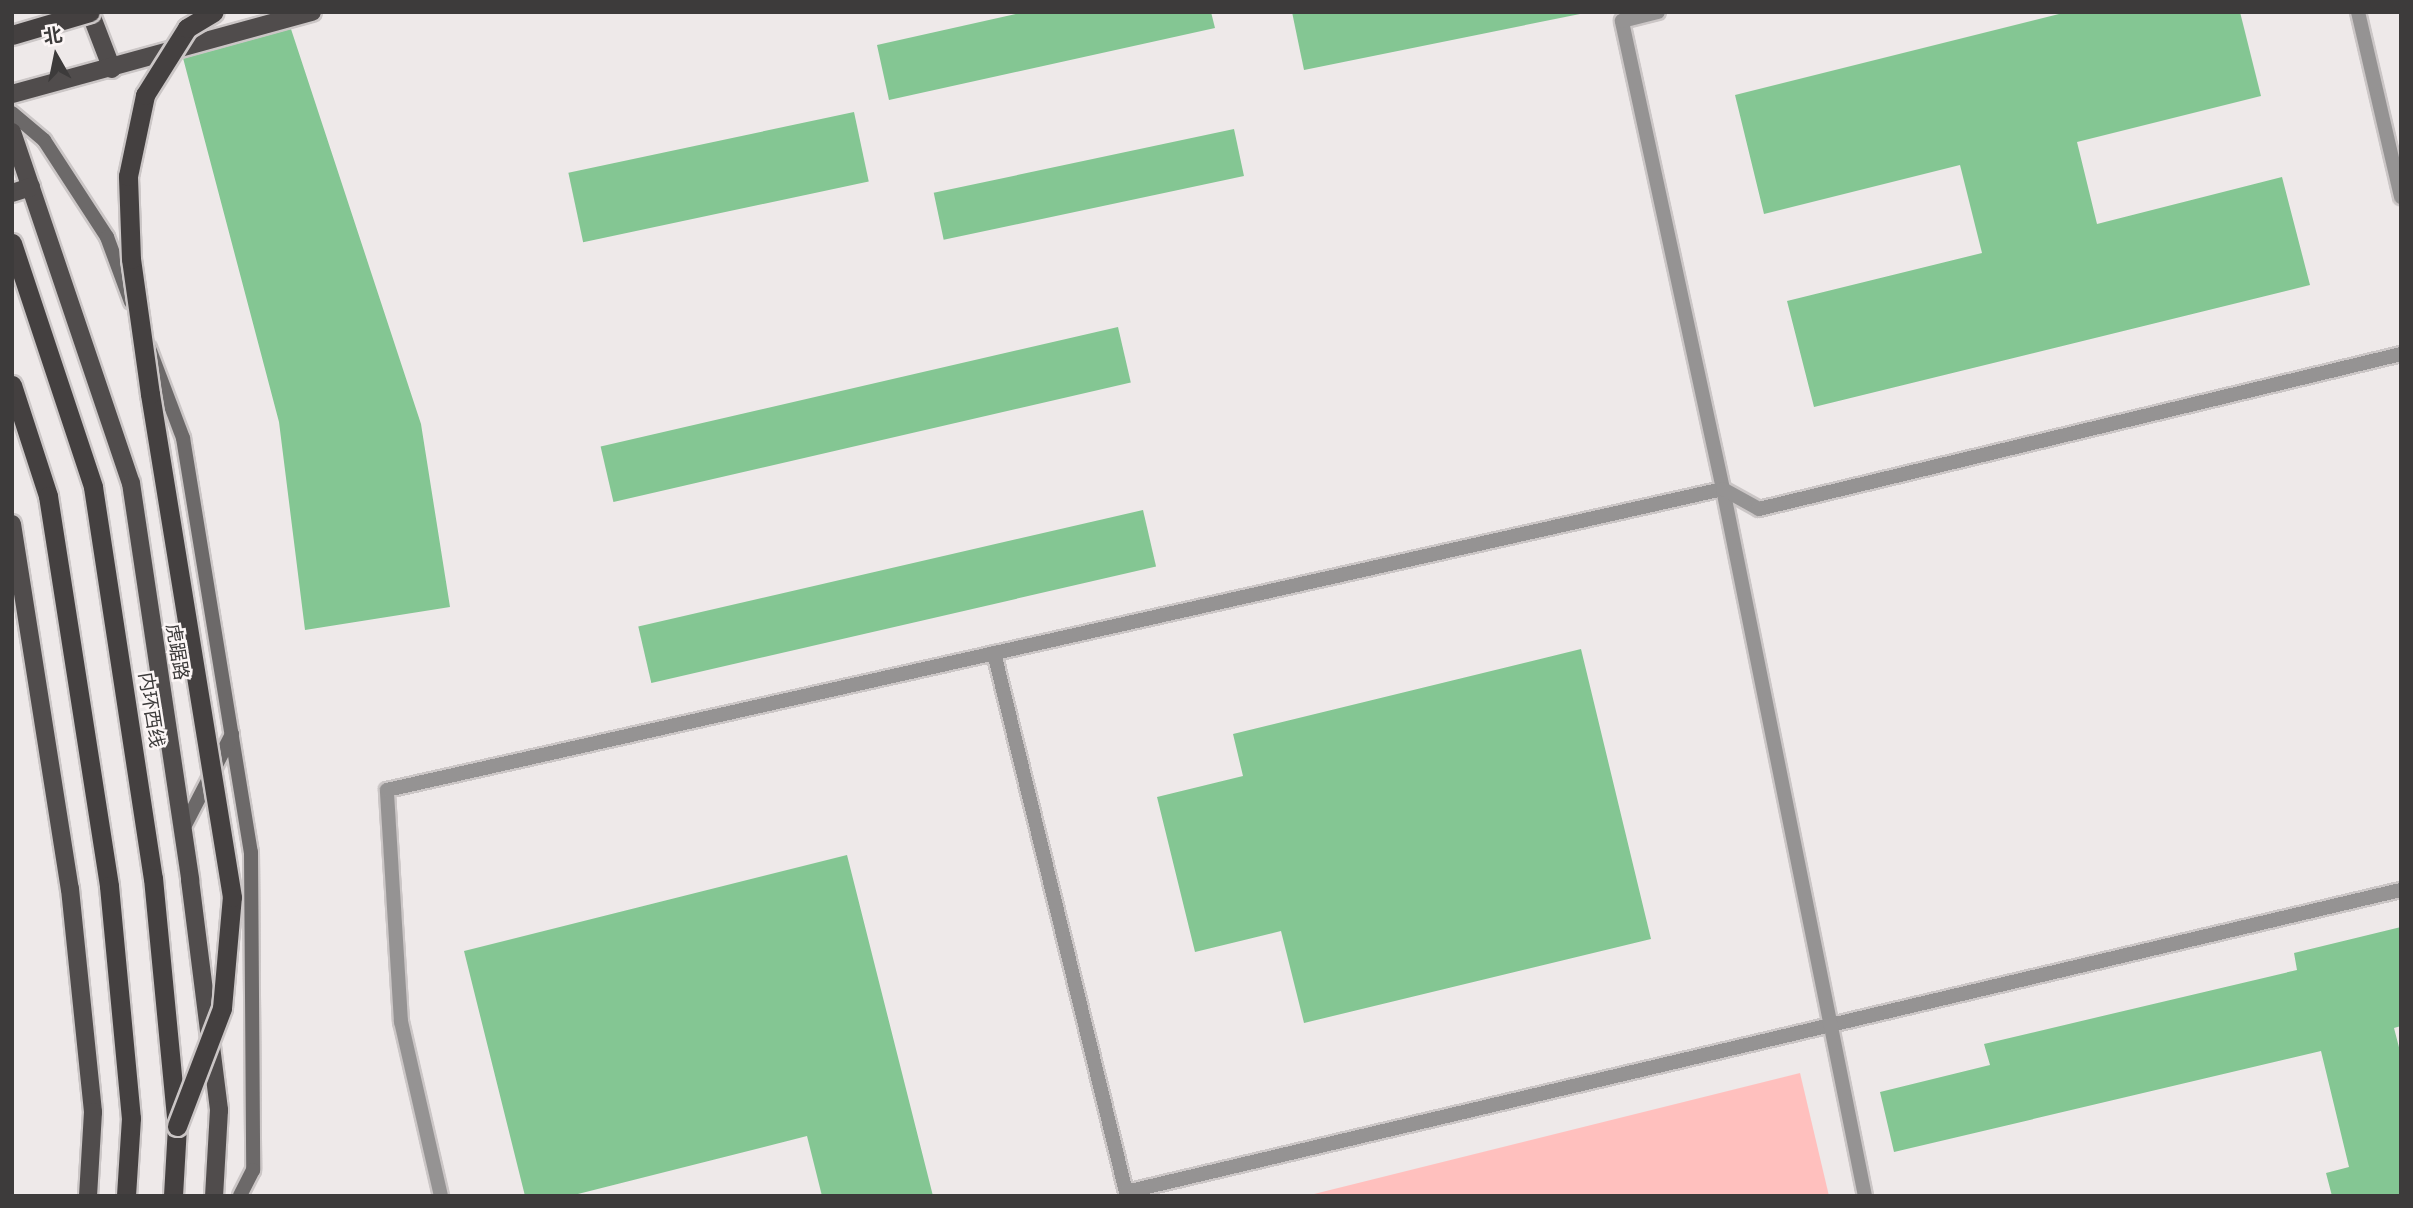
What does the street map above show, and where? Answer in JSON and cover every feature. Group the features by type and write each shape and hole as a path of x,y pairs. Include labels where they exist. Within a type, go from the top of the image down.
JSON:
{"highway":[{"path":"12,35 90,12"},
{"path":"177,1126 222,1008 232,897 150,394 131,259 128,176 145,95 187,28 214,12"},
{"name":"内环西线","path":"12,243 93,487 153,878 177,1126 173,1196"},
{"path":"12,386 48,496 108,887 131,1118 126,1196"}],"main road":[{"path":"90,12 113,69"},
{"path":"12,94 113,69 312,12"},
{"path":"12,113 44,140 107,237 183,438 251,852 253,1170 240,1196"},
{"name":"虎踞路","path":"12,132 131,483 183,829 219,1110 214,1196"},
{"path":"12,193 31,187"},
{"path":"12,524 70,889 93,1112 88,1196"},
{"path":"183,829 232,733"}],"lane":[{"path":"1658,12 1621,17 1723,489 1865,1196"},
{"path":"2358,12 2401,197"},
{"path":"441,1196 401,1022 387,790 1723,489 1759,509 2401,354"},
{"path":"994,653 1126,1194 1830,1022 2401,890"}],"shaded area":[{"path":"1800,1073 1829,1196 1306,1196"}],"building":[{"path":"1025,12 1211,12 1215,28 889,100 877,45"},
{"path":"1292,12 1585,12 1585,13 1304,70"},
{"path":"2067,12 2240,12 2261,96 2077,142 2097,224 2282,177 2310,285 1814,407 1787,301 1982,253 1960,165 1764,214 1735,95"},
{"path":"290,26 421,424 450,607 305,630 279,422 183,58"},
{"path":"854,112 869,181 583,242 568,173"},
{"path":"1234,129 1244,176 944,240 934,193"},
{"path":"1118,327 1131,383 613,502 601,446"},
{"path":"1143,510 1156,567 651,683 638,627"},
{"path":"1581,649 1651,939 1304,1023 1281,931 1195,952 1157,797 1243,776 1233,734"},
{"path":"847,855 933,1196 822,1196 807,1136 570,1196 525,1196 464,951"},
{"path":"2401,927 2401,1026 2394,1028 2401,1055 2401,1196 2332,1196 2326,1173 2349,1167 2321,1051 1894,1152 1880,1092 1990,1065 1984,1044 2297,970 2294,953"}]}
